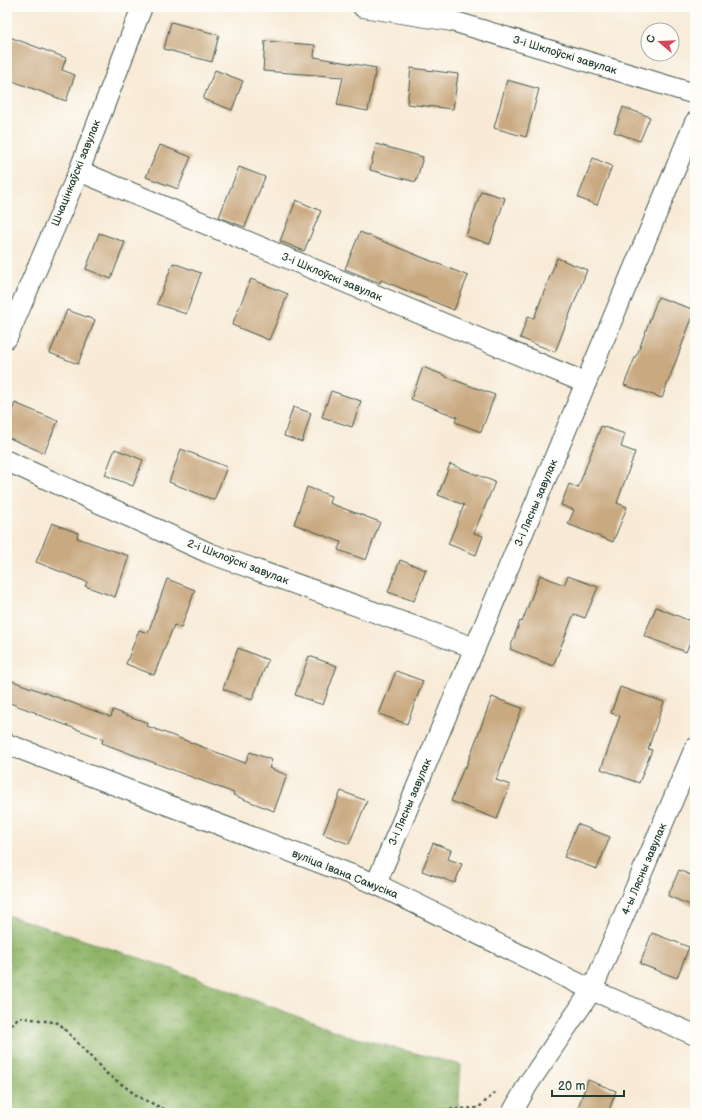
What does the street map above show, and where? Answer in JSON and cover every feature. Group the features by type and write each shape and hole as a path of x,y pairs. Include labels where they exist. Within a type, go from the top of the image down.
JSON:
{"street":[{"name":"Шчацінкаўскі завулак","path":"7,338 79,171 142,7"},
{"name":"3-і Шклоўскі завулак","path":"363,7 452,21 695,94"},
{"name":"3-і Лясны завулак","path":"376,884 695,122"},
{"name":"3-і Шклоўскі завулак","path":"79,171 586,383"},
{"name":"2-і Шклоўскі завулак","path":"7,461 209,553 475,648"},
{"name":"вуліца Івана Самусіка","path":"7,744 376,884 592,990 695,1035"},
{"name":"4-ы Лясны завулак","path":"512,1113 528,1084 592,990 695,748"}],"path":[{"path":"7,1029 19,1016 59,1023 106,1073 139,1097 172,1113"},
{"path":"433,1113 438,1110 478,1108 502,1088 528,1084"}],"green space":[{"path":"7,915 167,967 349,1036 461,1065 458,1113 7,1113"}],"building":[{"path":"171,22 219,35 212,62 164,49"},
{"path":"7,36 66,58 62,70 75,75 66,101 7,79"},
{"path":"265,41 315,45 314,57 376,68 368,111 337,105 343,77 263,71"},
{"path":"411,68 458,74 453,109 407,104"},
{"path":"215,70 243,81 232,110 203,99"},
{"path":"507,80 539,89 526,137 494,128"},
{"path":"623,107 650,117 640,141 614,132"},
{"path":"376,144 423,157 416,182 370,170"},
{"path":"160,145 191,157 178,189 146,177"},
{"path":"593,158 612,166 597,205 578,198"},
{"path":"239,167 265,177 245,227 219,217"},
{"path":"481,191 505,198 490,244 466,236"},
{"path":"296,200 321,211 304,251 280,241"},
{"path":"360,232 468,276 454,310 381,280 380,283 345,269"},
{"path":"99,233 125,242 111,279 86,269"},
{"path":"557,258 587,270 555,352 520,338 528,316 534,318"},
{"path":"173,263 201,273 186,314 157,304"},
{"path":"251,279 288,294 269,340 232,325"},
{"path":"658,297 695,310 662,398 624,385 637,355"},
{"path":"67,310 95,320 78,364 50,353"},
{"path":"423,367 495,395 481,432 455,422 457,417 411,399"},
{"path":"331,391 361,401 352,427 322,417"},
{"path":"15,403 58,421 44,453 7,437 7,422"},
{"path":"293,407 311,413 302,442 284,436"},
{"path":"601,426 625,434 621,447 635,452 617,503 627,507 613,542 568,524 574,510 561,505 569,484 578,488"},
{"path":"115,449 143,460 133,486 105,475"},
{"path":"181,449 227,467 214,500 169,482"},
{"path":"450,464 495,482 474,533 483,536 476,555 448,544 464,505 438,495"},
{"path":"307,487 331,496 329,503 380,522 366,560 338,550 341,542 294,524"},
{"path":"52,523 78,533 77,538 129,556 115,597 85,586 87,582 36,562"},
{"path":"400,560 426,570 414,601 388,592"},
{"path":"540,575 564,585 568,576 598,587 585,618 574,614 553,666 510,649 520,621 522,622"},
{"path":"167,579 195,590 181,628 174,625 154,675 126,664 139,630 148,633"},
{"path":"656,607 695,623 695,630 686,652 644,636"},
{"path":"238,648 268,660 252,700 223,689"},
{"path":"309,656 337,666 323,705 295,695"},
{"path":"396,671 423,681 407,724 379,714"},
{"path":"7,679 111,717 113,710 148,723 147,726 245,763 250,752 272,760 269,768 287,775 274,811 233,795 234,793 102,743 103,739 7,702"},
{"path":"620,687 664,702 648,749 652,750 639,783 601,769 620,716 611,713"},
{"path":"492,697 522,708 496,780 510,785 497,819 451,801 464,767 466,767"},
{"path":"341,791 367,801 349,844 323,834"},
{"path":"577,824 610,837 597,869 564,857"},
{"path":"433,843 451,850 448,859 462,864 455,883 422,871"},
{"path":"679,870 695,877 695,907 668,896"},
{"path":"652,933 689,947 677,978 640,964"},
{"path":"588,1080 616,1091 608,1113 576,1113"}]}
